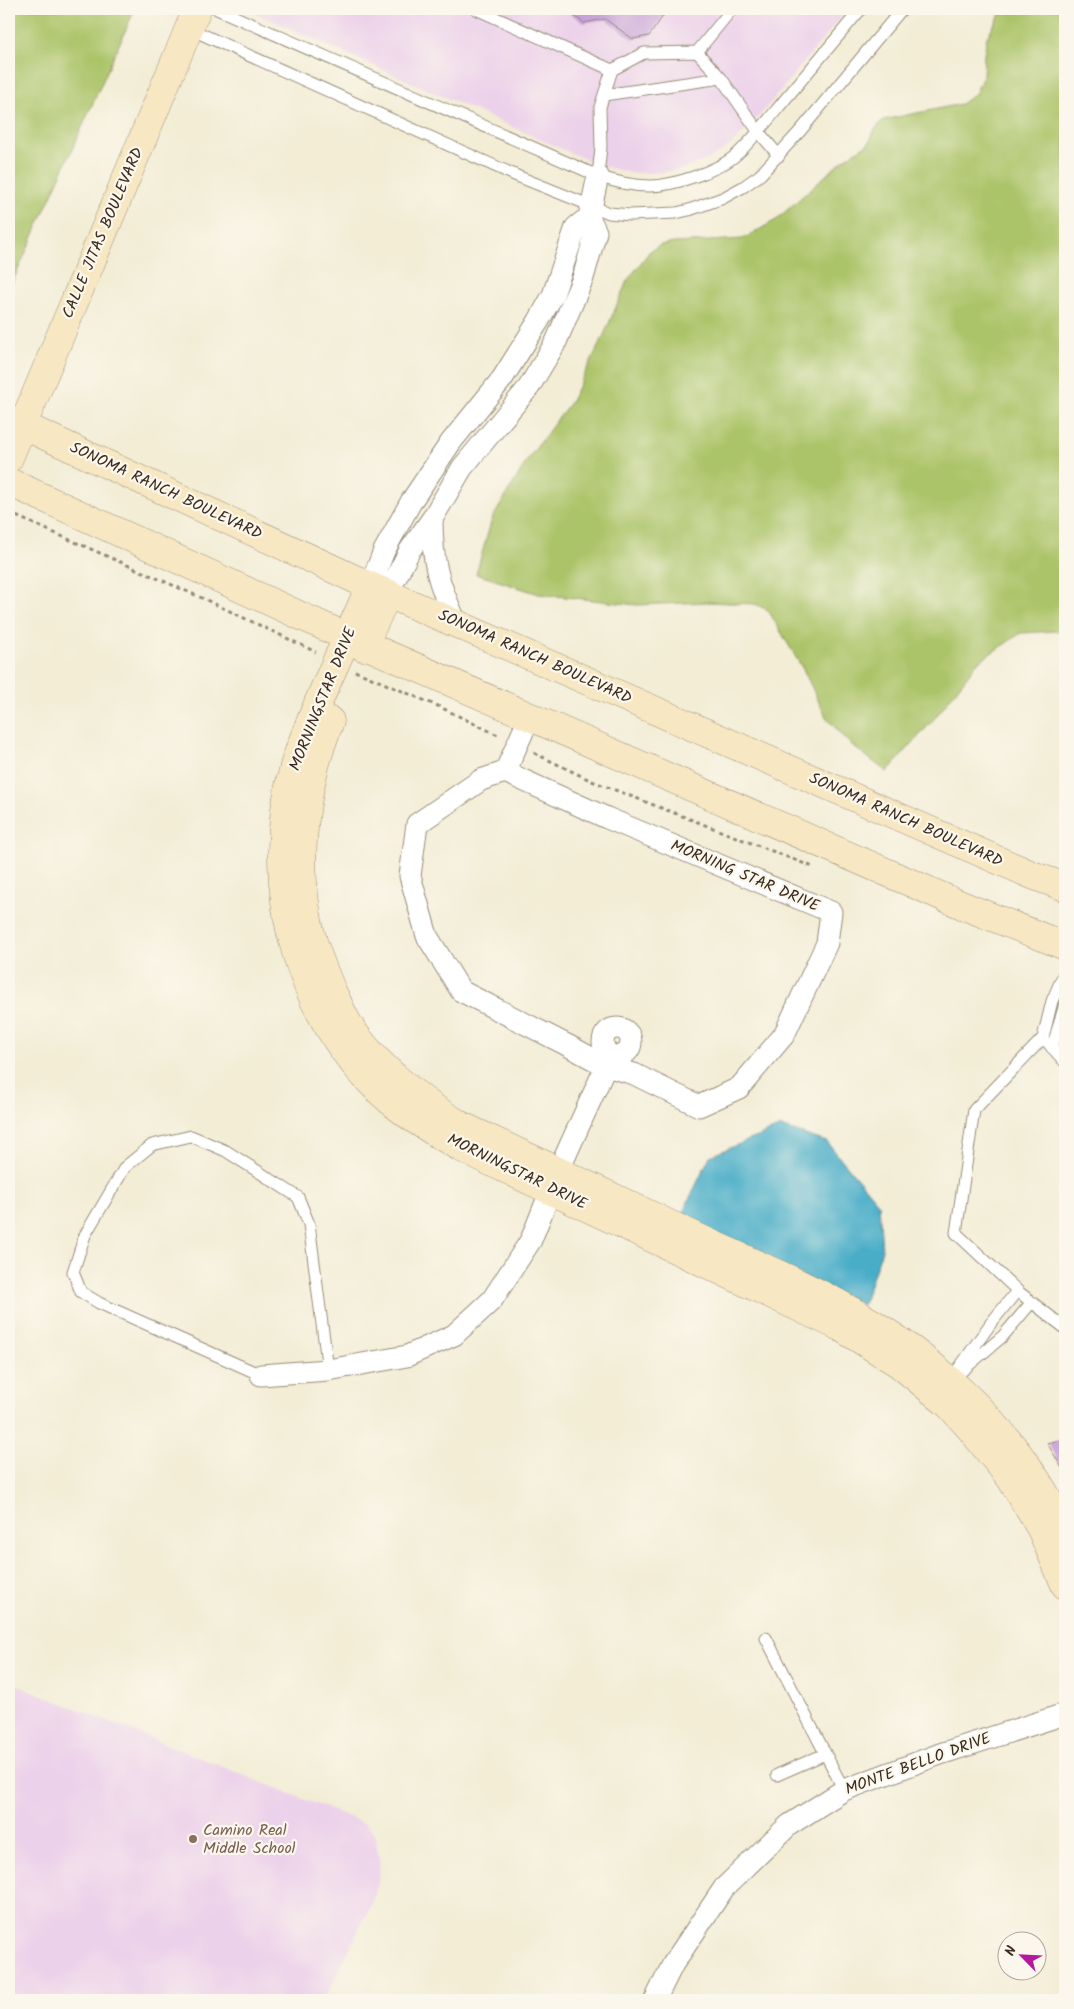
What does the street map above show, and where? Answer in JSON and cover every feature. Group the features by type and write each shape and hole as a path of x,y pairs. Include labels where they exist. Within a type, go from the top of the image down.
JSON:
{"main road":[{"name":"CALLE JITAS BOULEVARD","path":"9,458 16,422 192,19"},
{"name":"SONOMA RANCH BOULEVARD","path":"16,422 379,590 1032,875 1065,887"},
{"path":"9,482 356,641 972,910 1065,946"},
{"name":"MORNINGSTAR DRIVE","path":"379,590 356,641 302,743 295,763 285,809 282,835 282,886 294,948 322,1014 342,1046 360,1069 399,1108 463,1149 555,1181 840,1327 899,1364 944,1388 1017,1453 1042,1491 1065,1533"},
{"name":"MORNINGSTAR DRIVE","path":"944,1388 949,1405 1011,1479 1041,1529 1065,1585"}],"street":[{"path":"379,590 384,551 412,500 460,450 553,295 576,228 590,212 598,176"},
{"path":"379,590 432,519 462,468 460,450"},
{"path":"432,519 435,571 456,622"},
{"path":"261,1375 328,1370 407,1356 454,1335 492,1300 531,1240 555,1181 609,1061 461,991 427,936 410,876 417,824 481,780 505,772 530,716"},
{"name":"MORNING STAR DRIVE","path":"505,772 607,818 831,912 827,943 784,1035 739,1088 699,1106 609,1061"},
{"name":"MONTE BELLO DRIVE","path":"655,2000 674,1964 724,1888 789,1825 844,1790 940,1754 1065,1714"}],"lane":[{"path":"217,9 598,176 623,184 652,186 683,180 725,163 747,144 861,9"},
{"path":"476,9 612,70"},
{"path":"697,52 732,9"},
{"path":"192,19 590,212 630,215 676,213 690,210 723,198 760,175 779,156 902,9"},
{"path":"598,176 601,147 600,107 612,70 644,53 697,52 721,78 758,131 779,156"},
{"path":"604,95 721,78"},
{"path":"1065,970 1052,1000 1043,1038 974,1110 956,1233 1017,1291 1065,1328"},
{"path":"1052,1048 1065,1004"},
{"path":"1043,1038 1065,1062"},
{"path":"261,1375 99,1303 81,1292 73,1272 85,1235 125,1167 152,1145 191,1136 226,1151 298,1197 310,1224 328,1370"},
{"path":"944,1388 1017,1291"},
{"path":"944,1388 1003,1336 1032,1302"},
{"path":"766,1638 844,1790"},
{"path":"777,1775 825,1754"}],"shaded area":[{"path":"252,9 848,9 757,119 732,144 711,158 685,168 659,173 631,173 598,165 253,12"},
{"name":"Camino Real Middle School","path":"9,1682 364,1823 374,1832 380,1861 378,1883 372,1903 324,2000 9,2000"}],"green space":[{"path":"9,9 135,9 9,290"},
{"path":"1003,9 1065,9 1065,634 1057,631 1021,633 978,662 934,719 887,772 850,744 826,717 804,671 768,610 755,604 708,602 637,605 539,594 476,574 492,519 528,459 571,401 604,335 627,281 650,251 661,245 675,243 743,239 776,220 843,160 869,143 875,129 883,120 961,104 975,94 983,76 987,37"}],"water":[{"path":"781,1127 827,1142 879,1204 882,1250 863,1305 680,1218 710,1156"}],"building":[{"path":"564,9 668,9 649,36 633,39 605,19 584,23"},
{"path":"1065,1439 1065,1473 1047,1443"}],"place":[{"name":"Camino Real Middle School","path":"193,1839"}]}
